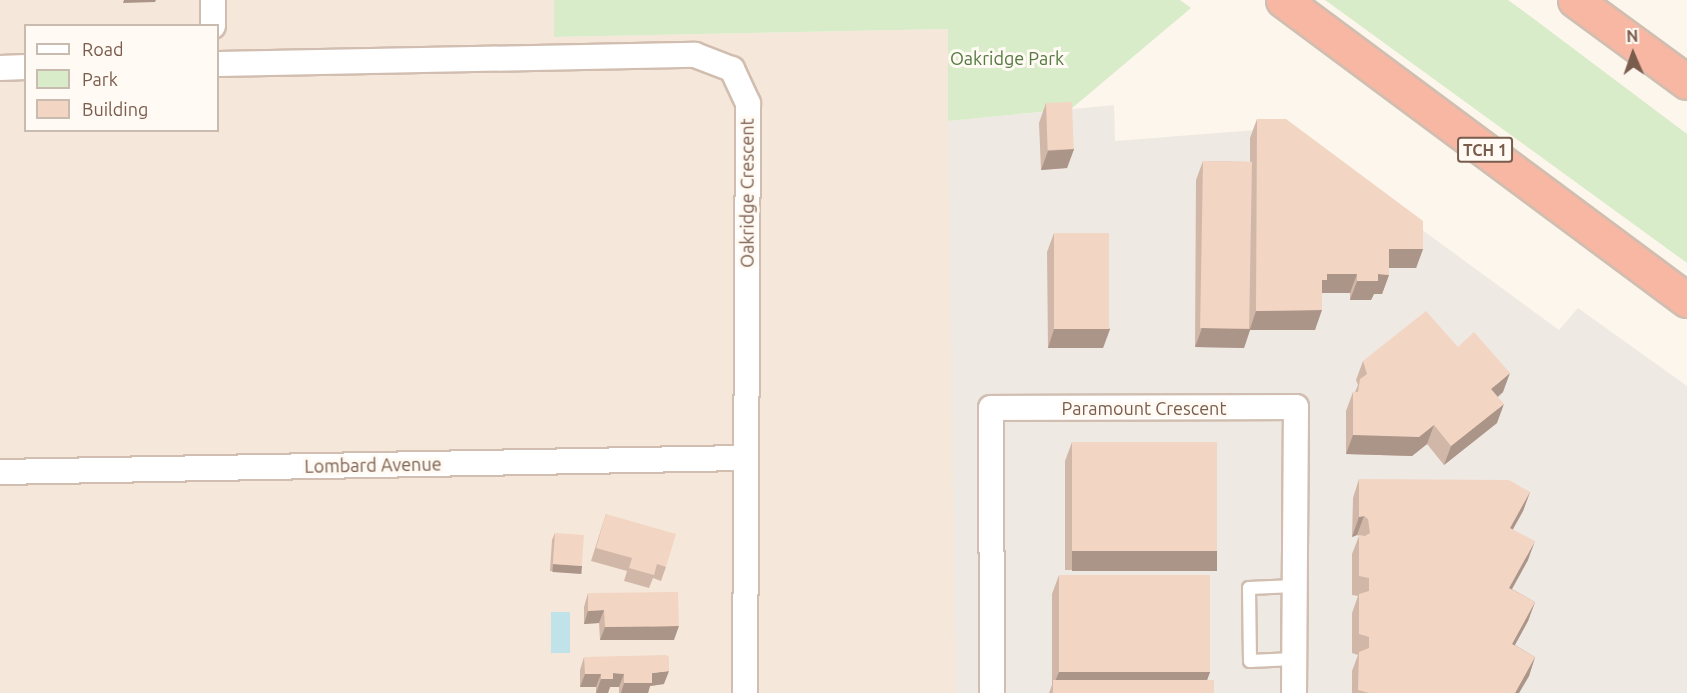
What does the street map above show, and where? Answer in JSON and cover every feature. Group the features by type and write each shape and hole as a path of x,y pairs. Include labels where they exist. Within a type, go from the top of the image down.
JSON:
{"highway":[{"name":"TCH 1","path":"1283,0 1687,300"},
{"path":"1575,0 1687,82"}],"street":[{"path":"213,0 213,24"},
{"name":"Oakridge Crescent","path":"219,64 694,55 732,69 748,103 745,693"},
{"path":"0,68 24,67"},
{"name":"Paramount Crescent","path":"992,693 992,408 1296,407 1294,693"},
{"name":"Lombard Avenue","path":"0,472 745,458"}],"lane":[{"path":"1294,586 1249,588 1250,661 1294,659"}],"shaded area":[{"path":"0,0 554,0 555,37 948,29 957,693 0,693"},
{"path":"1114,105 1115,141 1283,128 1559,330 1578,308 1687,386 1687,693 956,693 948,121"}],"green space":[{"name":"Oakridge Park","path":"554,0 1180,0 1191,8 1071,109 948,121 948,29 554,37"},
{"path":"1325,0 1508,0 1687,134 1687,263"}],"water":[{"path":"551,612 570,612 570,653 551,653"}],"building":[{"path":"1072,102 1074,149 1048,150 1046,103"},
{"path":"1257,119 1286,119 1423,221 1423,249 1389,249 1389,275 1378,274 1378,281 1357,281 1357,274 1327,274 1327,280 1322,280 1322,310 1256,311"},
{"path":"1203,161 1252,162 1249,329 1200,328"},
{"path":"1054,233 1109,233 1109,329 1054,329"},
{"path":"1426,311 1458,347 1474,332 1510,373 1491,389 1504,404 1451,446 1434,425 1419,437 1353,435 1353,392 1358,392 1360,379 1367,374 1363,361"},
{"path":"1072,442 1217,442 1217,551 1072,551"},
{"path":"1359,479 1509,480 1530,492 1510,528 1535,541 1509,588 1535,602 1512,644 1535,657 1515,693 1369,693 1358,690 1359,652 1369,648 1369,637 1359,634 1359,594 1369,591 1369,578 1359,576 1359,535 1365,536 1370,533 1368,519 1364,516 1359,517"},
{"path":"606,514 676,534 666,567 657,564 654,575 629,568 632,558 596,548"},
{"path":"555,533 584,535 582,566 553,564"},
{"path":"1059,575 1210,575 1210,672 1059,672"},
{"path":"678,592 679,626 605,627 604,610 588,611 588,593"},
{"path":"666,655 669,657 669,671 652,673 652,683 624,683 624,674 613,673 613,679 601,679 601,674 585,674 584,657"},
{"path":"1053,680 1214,680 1214,693 1053,693"}]}
